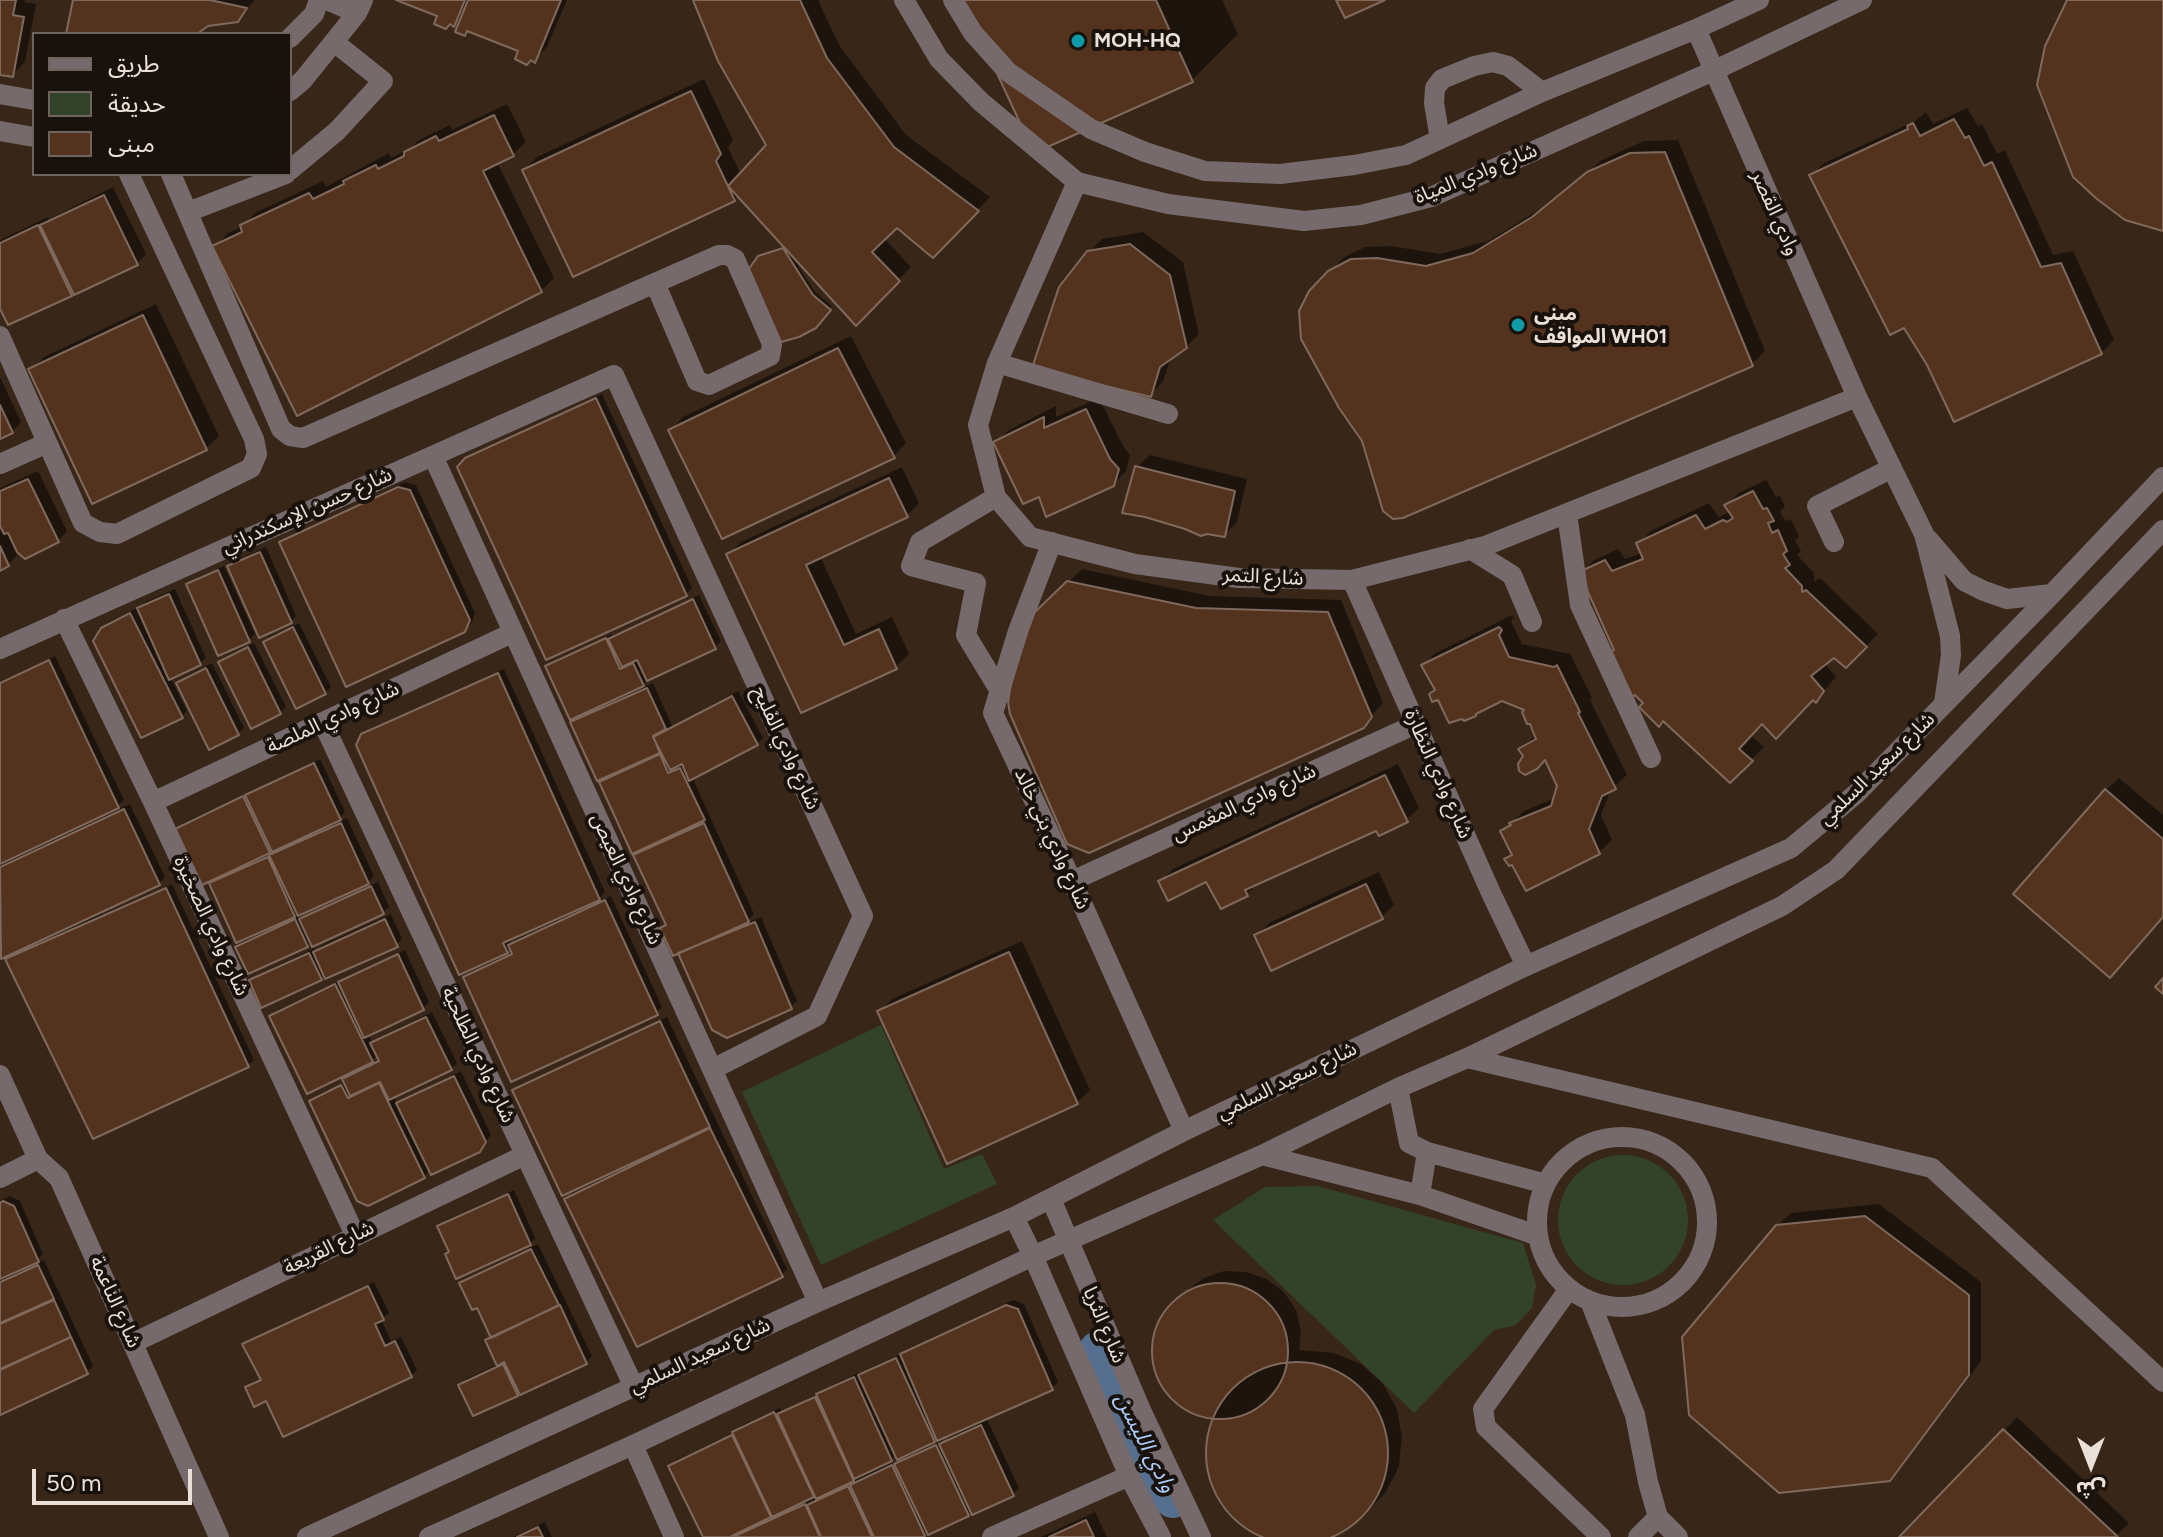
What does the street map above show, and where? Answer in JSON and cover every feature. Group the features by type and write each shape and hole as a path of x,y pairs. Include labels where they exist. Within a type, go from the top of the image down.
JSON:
{"street":[{"path":"292,36 314,14 319,0"},
{"path":"292,89 303,80 360,6 327,0"},
{"name":"شارع وادي المياة","path":"904,0 939,59 981,102 1077,182 1168,204 1304,221 1361,215 1431,197 1713,71 1862,0"},
{"path":"953,0 973,33 1008,72 1091,129 1145,152 1205,171 1280,174 1406,155 1542,92 1759,0"},
{"name":"وادي القصر","path":"1696,29 1857,397 1924,534"},
{"path":"292,169 337,131 383,81 334,42"},
{"path":"1440,139 1434,103 1435,88 1442,79 1493,62 1508,66 1542,92"},
{"path":"0,94 32,100"},
{"path":"0,131 32,137"},
{"path":"0,336 83,523 100,532 117,534 251,468 257,454 254,439 130,176"},
{"path":"172,176 281,429 290,436 303,438 655,283 719,255 735,259 772,344 770,356 709,385 697,381 655,283"},
{"path":"188,212 278,176"},
{"name":"شارع التمر","path":"1077,182 997,363 978,425 996,497 1030,537 1135,564 1224,576 1352,580 1485,546 1857,397"},
{"path":"997,363 1168,414"},
{"name":"شارع حسن الإسكندراني","path":"0,649 614,375"},
{"name":"شارع وادي الفليح","path":"614,375 863,916 817,1016 713,1069"},
{"path":"0,464 47,443"},
{"name":"شارع وادي العيص","path":"433,456 818,1302"},
{"path":"1834,542 1817,506 1892,468"},
{"name":"شارع سعيد السلمي","path":"307,1537 818,1302 1014,1217 1526,966 1791,848 1857,793 2163,477"},
{"path":"996,497 920,542 911,566 976,583 966,635 1000,691"},
{"path":"1567,514 1580,605 1651,758"},
{"name":"شارع سعيد السلمي","path":"435,1536 1033,1256 1262,1155 1782,906 1836,870 2163,530"},
{"path":"1924,534 1964,581 1984,591 2007,599 2052,594"},
{"path":"1924,534 1950,636 1951,655 1944,703"},
{"name":"شارع وادي بني خالد","path":"1052,542 1018,631 993,713 1184,1131"},
{"path":"1470,549 1512,575 1532,622"},
{"name":"شارع وادي النظارة","path":"1352,580 1526,966"},
{"name":"شارع وادي الصخيرة","path":"64,619 355,1235"},
{"name":"شارع وادي الملصة","path":"153,802 512,633"},
{"name":"شارع وادي الطلحية","path":"323,723 634,1387"},
{"name":"شارع وادي المغمس","path":"1072,881 1416,724"},
{"path":"1467,1058 1932,1168 2163,1382"},
{"name":"شارع الناعمة","path":"0,1075 38,1159 59,1178 219,1537"},
{"path":"1398,1088 1409,1143 1427,1152 1546,1184"},
{"path":"1626,1137 1658,1145 1685,1164 1702,1191 1708,1224 1706,1241 1697,1264 1681,1284 1650,1303 1630,1307 1590,1301 1569,1289 1552,1271 1536,1235 1539,1205 1546,1184 1566,1158 1602,1140 1626,1137"},
{"path":"1420,1195 1427,1152"},
{"name":"شارع القريعة","path":"133,1343 525,1155"},
{"path":"1262,1155 1420,1195 1536,1235"},
{"path":"0,1178 38,1159"},
{"name":"شارع الثريا","path":"1051,1199 1140,1408 1201,1537"},
{"name":"شارع الثريا","path":"1014,1217 1129,1476 1161,1537"},
{"path":"1569,1289 1483,1409 1486,1427 1601,1537"},
{"path":"1590,1301 1635,1415 1658,1517 1678,1537"},
{"path":"633,1445 674,1537"},
{"path":"992,1537 1129,1476"},
{"path":"1638,1537 1658,1517"}],"green space":[{"path":"881,1025 944,1169 982,1154 997,1184 821,1265 742,1092"},
{"path":"1623,1155 1648,1160 1669,1174 1683,1195 1688,1220 1683,1245 1669,1266 1648,1280 1623,1285 1598,1280 1577,1266 1563,1245 1558,1220 1563,1195 1577,1174 1598,1160"},
{"path":"1318,1186 1523,1243 1536,1285 1532,1308 1516,1325 1494,1330 1414,1413 1213,1220 1265,1187"}],"building":[{"path":"0,0 16,0 13,15 24,17 13,77 0,75"},
{"path":"73,0 210,0 247,8 238,22 208,26 200,32 66,32"},
{"path":"396,0 465,0 454,27 450,24 446,29 434,24 437,16"},
{"path":"468,0 561,0 535,63 531,60 527,65 515,59 518,51 467,31 465,36 455,32"},
{"path":"693,0 800,0 827,58 894,147 979,211 933,258 897,228 872,252 900,281 856,326 728,186 766,145 718,61"},
{"name":"MOH-HQ","path":"963,0 1156,0 1193,82 1034,153"},
{"path":"1336,0 1385,0 1345,18"},
{"path":"2067,0 2163,0 2163,231 2125,220 2073,177 2037,85 2045,46"},
{"path":"691,91 721,154 716,161 735,201 573,277 522,170"},
{"path":"494,115 514,156 483,171 542,292 297,416 212,246 242,232 240,225 309,193 313,199 376,165 378,169 404,156 404,152 436,136 439,141"},
{"path":"1954,119 1965,138 1969,136 1984,166 1992,162 2041,267 2061,263 2102,354 1954,422 1927,365 1904,328 1890,335 1809,175 1908,129 1907,126 1913,123 1920,136"},
{"name":"مبنى المواقف WH01","path":"1665,152 1753,366 1403,518 1393,519 1383,511 1362,441 1339,408 1301,339 1299,311 1309,291 1328,271 1351,259 1377,258 1426,266 1473,253 1532,217 1587,172 1630,153"},
{"path":"104,195 138,265 74,295 40,225"},
{"path":"38,225 72,296 8,325 0,309 0,243"},
{"path":"1130,244 1170,275 1187,348 1160,367 1151,397 1032,368 1059,287 1087,251"},
{"path":"783,248 813,295 831,310 816,328 781,342 746,273 758,256"},
{"path":"143,315 207,450 92,504 28,369"},
{"path":"838,348 895,458 722,539 668,430"},
{"path":"596,398 687,596 546,660 457,467 465,458"},
{"path":"0,405 13,433 0,439"},
{"path":"1086,409 1110,459 1119,469 1114,486 1046,517 1039,497 1023,504 993,442 1044,417 1044,428"},
{"path":"1135,466 1235,491 1225,537 1201,536 1145,517 1122,513"},
{"path":"889,478 908,517 806,565 844,645 879,629 897,669 801,713 726,554"},
{"path":"28,479 59,542 25,559 0,526 0,491"},
{"path":"398,487 410,490 470,620 465,632 346,687 279,542"},
{"path":"1753,491 1774,521 1768,523 1772,533 1778,530 1787,551 1783,554 1790,565 1785,568 1802,586 1802,592 1806,590 1867,647 1846,668 1834,658 1811,676 1824,691 1816,703 1813,700 1776,739 1762,724 1739,749 1753,761 1730,783 1663,721 1659,727 1639,707 1643,703 1635,695 1621,706 1609,653 1614,650 1579,572 1605,560 1612,571 1643,559 1636,543 1696,515 1705,529 1723,520 1727,522 1733,518 1724,505"},
{"path":"0,546 9,566 0,571"},
{"path":"260,552 292,623 259,638 227,566"},
{"path":"218,570 250,642 218,656 186,584"},
{"path":"1067,581 1196,608 1328,612 1372,717 1364,728 1089,853 1067,844 1010,714 1008,702 1033,614"},
{"path":"169,594 201,665 169,680 137,608"},
{"path":"693,599 716,649 647,681 637,660 622,667 608,639"},
{"path":"130,613 183,718 141,738 93,641 101,628"},
{"path":"293,627 326,694 296,709 263,642"},
{"path":"1499,627 1502,630 1499,635 1509,657 1554,667 1557,665 1616,789 1602,796 1589,829 1600,854 1526,891 1512,865 1509,866 1504,859 1512,855 1500,831 1511,825 1509,823 1551,806 1557,786 1545,760 1525,775 1519,771 1518,764 1523,756 1518,749 1536,739 1522,712 1524,710 1502,701 1464,721 1449,723 1438,700 1432,702 1429,694 1435,690 1421,665"},
{"path":"606,638 620,669 633,663 644,686 570,720 545,666"},
{"path":"248,647 281,714 251,729 218,662"},
{"path":"49,660 119,808 0,864 0,683"},
{"path":"206,668 239,735 209,750 176,683"},
{"path":"498,673 600,900 503,943 508,953 459,975 356,745 361,734"},
{"path":"647,688 666,729 653,736 660,753 597,781 570,722"},
{"path":"732,696 758,745 689,781 682,764 670,770 653,737"},
{"path":"660,754 668,773 680,768 705,820 632,854 599,782"},
{"path":"314,763 341,820 272,852 245,795"},
{"path":"1385,775 1408,822 1379,836 1376,831 1245,890 1248,896 1221,909 1206,882 1168,901 1158,881"},
{"path":"2105,789 2163,839 2163,917 2110,978 2013,894"},
{"path":"243,796 270,853 202,885 175,829"},
{"path":"124,809 160,885 1,959 0,867"},
{"path":"341,823 369,884 298,916 269,855"},
{"path":"704,823 749,922 673,956 660,928 666,925 633,855"},
{"path":"268,857 295,917 236,943 209,883"},
{"path":"1366,884 1383,919 1271,971 1254,935"},
{"path":"371,886 384,914 312,947 299,919"},
{"path":"166,888 249,1067 93,1139 5,959"},
{"path":"605,900 658,1015 511,1082 463,977 512,954 508,945"},
{"path":"295,919 308,947 248,974 235,947"},
{"path":"385,919 398,947 325,979 313,952"},
{"path":"755,922 792,1009 727,1038 712,1030 678,953"},
{"path":"1009,952 1078,1104 947,1164 877,1011"},
{"path":"309,953 322,980 261,1008 249,980"},
{"path":"398,954 424,1010 364,1038 338,982"},
{"path":"2163,978 2163,994 2155,987"},
{"path":"335,984 373,1062 307,1094 269,1016"},
{"path":"426,1017 452,1070 389,1100 380,1082 350,1096 342,1079 379,1061 370,1043"},
{"path":"660,1021 710,1127 562,1196 512,1090"},
{"path":"454,1076 486,1142 480,1152 431,1175 396,1103"},
{"path":"379,1083 425,1178 368,1206 357,1201 309,1101 341,1085 348,1098"},
{"path":"710,1128 783,1277 637,1347 564,1199"},
{"path":"508,1194 531,1245 456,1279 445,1254 449,1252 437,1226"},
{"path":"3,1201 14,1206 39,1262 0,1279 0,1203"},
{"path":"1865,1216 1969,1295 1969,1375 1890,1481 1779,1493 1689,1415 1682,1337 1776,1225"},
{"path":"531,1249 559,1305 491,1338 477,1308 472,1310 459,1283"},
{"path":"38,1265 54,1299 0,1323 0,1282"},
{"path":"1220,1283 1246,1288 1268,1303 1283,1325 1288,1351 1283,1377 1268,1399 1246,1414 1220,1419 1194,1414 1172,1399 1157,1377 1152,1351 1157,1325 1172,1303 1194,1288"},
{"path":"368,1286 384,1320 375,1324 385,1346 395,1341 412,1377 283,1437 266,1401 254,1407 245,1387 261,1380 242,1344"},
{"path":"54,1300 71,1337 0,1369 0,1324"},
{"path":"560,1305 587,1364 520,1395 504,1362 497,1366 485,1340"},
{"path":"1006,1305 1018,1309 1053,1390 937,1441 900,1354"},
{"path":"71,1337 88,1374 0,1415 0,1370"},
{"path":"896,1358 935,1442 897,1460 858,1375"},
{"path":"1279,1363 1315,1363 1348,1377 1373,1402 1387,1435 1387,1471 1382,1488 1362,1518 1332,1538 1262,1538 1232,1518 1212,1488 1207,1471 1207,1435 1221,1402 1246,1377"},
{"path":"503,1364 518,1396 473,1416 458,1385"},
{"path":"854,1377 892,1461 854,1479 816,1394"},
{"path":"815,1397 854,1481 816,1499 777,1414"},
{"path":"774,1412 814,1497 772,1517 732,1432"},
{"path":"981,1425 1014,1496 972,1515 939,1444"},
{"path":"2003,1429 2118,1537 1899,1537"},
{"path":"732,1435 771,1517 730,1537 703,1537 668,1466"},
{"path":"936,1445 969,1516 928,1535 894,1464"},
{"path":"892,1465 923,1537 874,1537 850,1485"},
{"path":"848,1486 872,1537 821,1537 807,1505"},
{"path":"805,1504 820,1537 733,1537"},
{"path":"1086,1520 1094,1537 1049,1537"},
{"path":"538,1527 543,1537 517,1537"}],"waterway":[{"name":"وادي الليسن","path":"1098,1350 1173,1499"}],"place":[{"name":"MOH-HQ","path":"1078,41"},
{"name":"مبنى المواقف WH01","path":"1518,325"}]}
